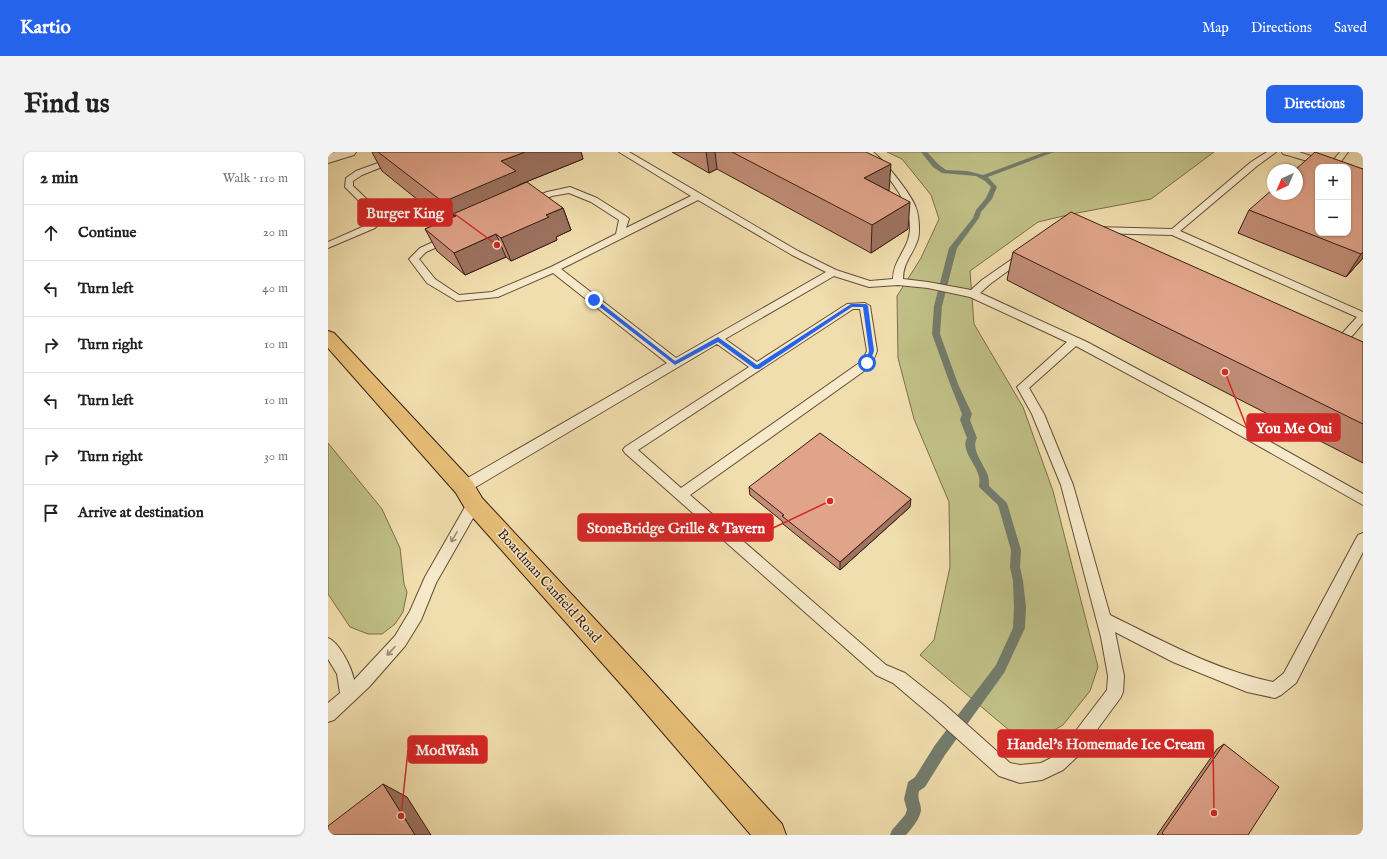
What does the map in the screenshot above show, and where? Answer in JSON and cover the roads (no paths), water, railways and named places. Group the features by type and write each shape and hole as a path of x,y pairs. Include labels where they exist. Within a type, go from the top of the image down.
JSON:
{"main road":[{"name":"Boardman Canfield Road","path":"328,336 771,835"}],"street":[{"path":"328,159 349,152"}],"lane":[{"path":"328,245 372,226 378,219 374,210 349,187 349,180 359,173 415,152"},
{"path":"623,152 795,253 833,272 867,295"},
{"path":"867,152 872,155 894,179 912,208 914,224 913,239 898,269 898,282"},
{"path":"1174,232 1254,164 1272,152"},
{"path":"1286,152 1297,154 1325,164"},
{"path":"1335,164 1344,152"},
{"path":"620,235 624,219 594,200 570,190 550,194 515,208 423,250 414,259 431,281 457,298 494,295 554,269 698,196"},
{"path":"1102,239 1089,230 1174,232 1363,317 1342,340 1321,346 1335,353"},
{"path":"973,294 986,282 1032,248"},
{"path":"554,269 675,364"},
{"path":"328,714 363,682 400,641 416,615 469,495 549,436 833,272"},
{"path":"1075,341 1023,387 1038,414 1067,485 1104,619 1116,676 1115,692 1071,751 1057,764 1042,771 1020,774 1005,770 938,710 899,678 881,670 629,450 867,295 898,282 928,285 973,294 989,300 1075,341 1206,411 1363,500"},
{"path":"681,495 867,363 872,351 867,295"},
{"path":"718,339 757,367"},
{"path":"1104,619 1178,657 1247,684 1274,690 1290,678 1363,539"},
{"path":"328,645 345,672 348,695"}],"waterway":[{"path":"924,152 936,166 944,172 962,172 983,177"},
{"path":"983,177 1051,152"},
{"path":"897,835 910,820 914,810 911,799 913,787 920,782 940,750 1000,669 1019,628 1020,607 1018,581 1015,567 1016,550 1010,527 1002,503 984,487 984,477 970,447 970,441 972,438 965,420 967,414 954,384 936,334 938,306 953,248 976,218 978,211 989,199 994,187 988,179 983,177"}],"place":[{"name":"Burger King","path":"497,245"},
{"name":"You Me Oui","path":"1225,372"},
{"name":"StoneBridge Grille & Tavern","path":"830,501"},
{"name":"Handel's Homemade Ice Cream","path":"1214,813"},
{"name":"ModWash","path":"401,816"}]}
